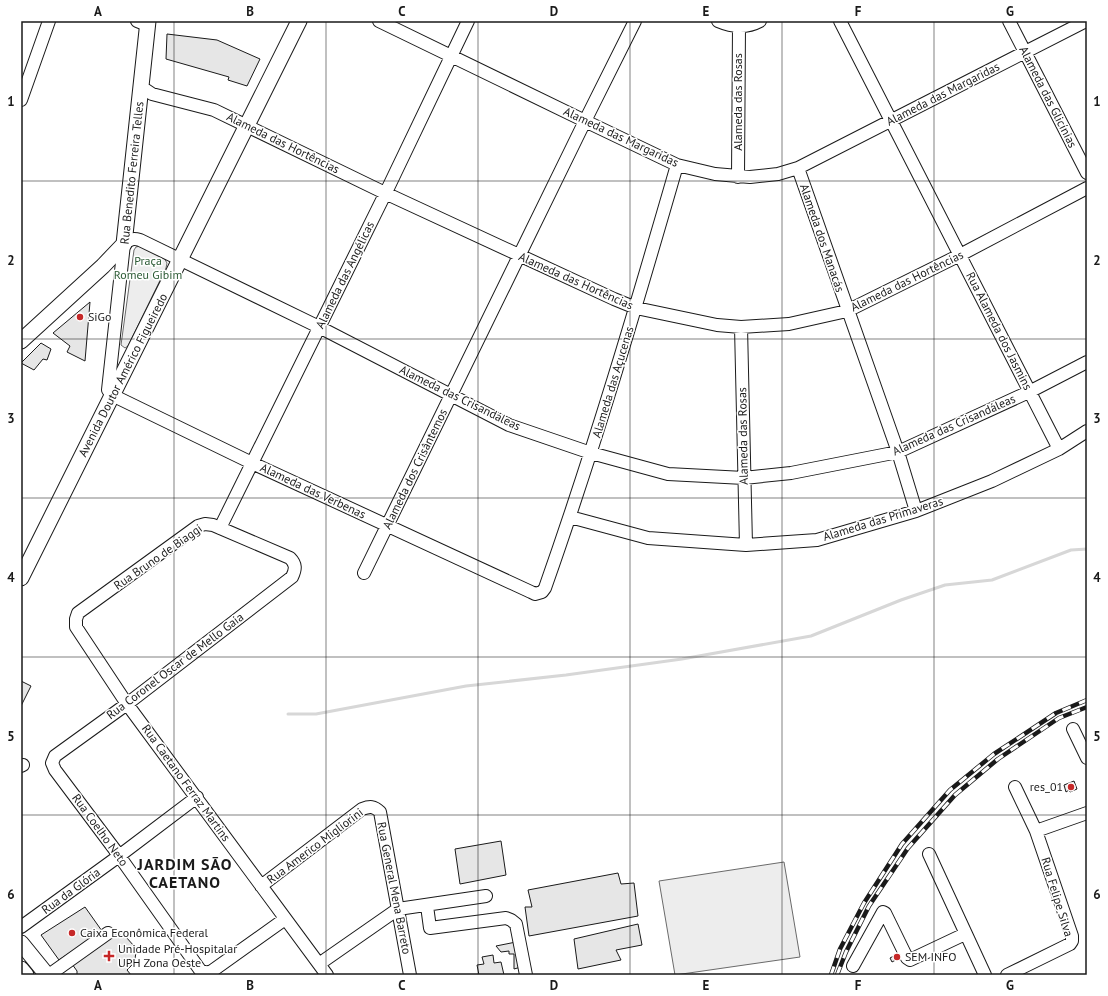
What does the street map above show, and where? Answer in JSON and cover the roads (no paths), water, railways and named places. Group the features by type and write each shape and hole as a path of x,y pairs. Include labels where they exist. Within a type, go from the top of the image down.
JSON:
{"main road":[{"name":"Avenida Doutor Américo Figueiredo","path":"21,578 299,21"},
{"name":"Rua Benedito Ferreira Telles","path":"124,244 142,85 144,22"},
{"path":"21,341 104,266 124,244"},
{"path":"21,943 48,975"},
{"path":"21,969 26,975"}],"street":[{"path":"21,100 49,21"},
{"name":"Alameda das Margaridas","path":"379,21 677,165 715,174 738,177 757,177 778,174 798,168 1086,21"},
{"name":"Alameda das Angélicas","path":"220,528 452,57 468,21"},
{"name":"Alameda dos Crisântemos","path":"364,573 635,21"},
{"path":"718,21 739,26 750,25 760,21"},
{"name":"Rua Alameda dos Jasmins","path":"840,21 1060,449"},
{"name":"Alameda das Glicínias","path":"1009,21 1087,173"},
{"name":"Alameda das Rosas","path":"738,177 739,26"},
{"name":"Alameda das Hortências","path":"142,85 143,88 152,94 214,110 519,256 636,308 717,325 741,327 790,324 847,311 960,255 1087,188"},
{"name":"Alameda das Açucenas","path":"538,594 545,588 591,453 636,308 677,165"},
{"name":"Alameda dos Manacás","path":"798,168 847,311 898,452 916,511"},
{"name":"Alameda das Crisandáleas","path":"124,244 134,238 140,240 319,328 509,425 591,453 668,474 744,478 791,473 898,452 1031,391 1087,362"},
{"name":"Rua Benedito Ferreira Telles","path":"112,395 107,387 124,244"},
{"name":"Alameda das Rosas","path":"741,327 746,545"},
{"name":"Alameda das Verbenas","path":"112,395 252,463 538,594"},
{"name":"Alameda das Primaveras","path":"570,517 648,538 746,545 817,540 916,511 992,481 1060,449 1087,431"},
{"name":"Rua Bruno de Biaggi","path":"76,627 78,613 198,526 205,524 220,528 290,558 294,562 295,567"},
{"name":"Rua Coronel Oscar de Mello Gaia","path":"52,763 55,756 127,704 292,577 295,572 295,567"},
{"name":"Rua Caetano Ferraz Martins","path":"76,627 127,704 327,975"},
{"path":"1072,729 1087,758"},
{"name":"Rua Coelho Neto","path":"52,763 55,770 119,856 200,970 206,973 212,971 285,918"},
{"name":"Rua Felipe Silva","path":"1008,975 1070,944 1072,941 1072,936 1036,831 1015,787"},
{"name":"Rua da Glória","path":"21,927 197,797"},
{"name":"Rua Americo Migliorini","path":"261,886 362,809 370,806"},
{"name":"Rua General Mena Barreto","path":"370,806 376,808 380,812 410,975"},
{"path":"1036,831 1087,813"},
{"path":"929,854 985,975"},
{"path":"319,964 398,909 427,906 486,896"},
{"path":"427,906 430,928 506,918 511,920 516,924 526,975"},
{"path":"854,966 883,912 885,913 907,958 910,960 965,934"},
{"path":"48,975 108,933"}],"waterway":[{"path":"288,714 316,714 466,686 566,675 682,659 811,636 901,600 945,585 992,580 1071,550 1087,549"}],"railway":[{"path":"831,975 840,949 864,903 902,844 950,790 994,754 1056,713 1087,700"},
{"path":"837,975 846,952 869,906 908,848 955,795 998,759 1059,718 1087,707"}],"place":[{"name":"SiGo","path":"80,317"},
{"name":"res_01","path":"1071,787"},
{"name":"Caixa Econômica Federal","path":"72,933"},
{"name":"Unidade Pré-Hospitalar UPH Zona Oeste","path":"109,956"},
{"name":"SEM INFO","path":"897,957"}],"district":[{"name":"JARDIM SÃO CAETANO","path":"185,873"}],"park label":[{"name":"Praça Romeu Gibim","path":"148,268"}]}
